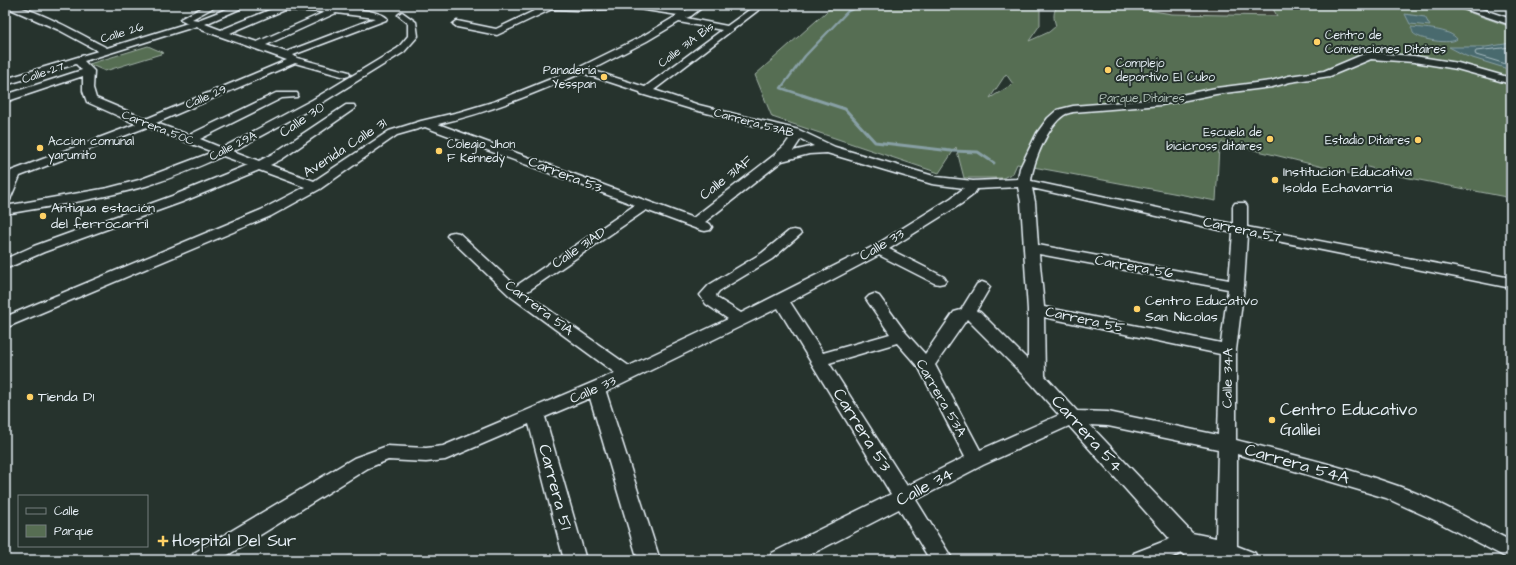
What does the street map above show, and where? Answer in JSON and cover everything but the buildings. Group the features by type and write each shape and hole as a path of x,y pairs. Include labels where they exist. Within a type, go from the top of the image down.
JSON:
{"street":[{"path":"214,5 184,19 290,58 345,74"},
{"path":"226,5 243,6"},
{"path":"257,5 335,11"},
{"path":"457,24 497,32 550,5 588,8 638,5 729,29"},
{"name":"Avenida Calle 31","path":"5,323 240,225 286,203 315,186 393,133 425,122 462,116 582,70 644,39 701,5"},
{"name":"Calle 31A Bis","path":"645,92 762,5"},
{"path":"1462,5 1511,22"},
{"path":"1488,5 1493,10 1490,15"},
{"name":"Calle 26","path":"5,82 198,23 243,6"},
{"path":"9,7 62,28 106,51"},
{"path":"223,33 282,8"},
{"path":"258,45 335,11"},
{"name":"Calle 29","path":"5,197 15,174 148,123 343,33 382,18 382,16 374,14 335,11"},
{"name":"Calle 29A","path":"5,210 108,192 143,183 188,167 223,152 316,102 401,50 413,36 414,29 412,22 402,16"},
{"path":"300,26 343,33"},
{"path":"1036,378 1036,310 1028,202 1024,183 1026,168 1043,133 1052,120 1061,112 1091,106 1161,102 1249,86 1272,84 1289,79 1326,74 1365,57 1371,56 1458,66 1511,81"},
{"path":"77,60 89,71"},
{"name":"Carrera 53AB","path":"582,70 645,92 695,107 776,126 798,134 831,150 920,177 970,189"},
{"name":"Carrera 50C","path":"89,71 88,88 91,100 120,114 148,123 189,140 315,186"},
{"name":"Calle 27","path":"5,99 89,71"},
{"path":"189,140 280,95 293,95"},
{"name":"Calle 30","path":"5,265 39,249 177,199 260,165 278,156 350,107"},
{"name":"Carrera 53","path":"425,122 700,225"},
{"name":"Calle 31AF","path":"700,225 790,147 798,134"},
{"name":"Calle 31AF","path":"777,159 808,150 831,150"},
{"name":"Carrera 57","path":"970,189 1024,183 1240,230 1511,283"},
{"name":"Calle 33","path":"202,560 361,463 387,453 426,456 445,453 534,414 596,390 781,300 879,249 970,189"},
{"name":"Calle 31AD","path":"515,293 644,205"},
{"name":"Calle 34A","path":"1226,555 1228,350 1236,286 1240,206"},
{"path":"740,320 711,301 708,295 714,288 767,256 794,234"},
{"name":"Carrera 51A","path":"454,236 515,293 629,374"},
{"name":"Carrera 56","path":"1031,248 1236,286"},
{"path":"879,249 939,280"},
{"path":"926,365 960,316 967,313 982,287"},
{"name":"Carrera 53A","path":"874,299 900,336 926,365 976,460"},
{"name":"Carrera 53","path":"781,300 942,560"},
{"name":"Carrera 55","path":"1036,310 1228,350"},
{"name":"Carrera 54","path":"967,313 974,316 1036,378 1203,560"},
{"path":"819,360 900,336"},
{"path":"596,390 649,560"},
{"name":"Carrera 51","path":"534,414 575,560"},
{"name":"Carrera 54A","path":"1071,417 1108,419 1227,444 1338,475 1392,492 1439,513 1511,551"},
{"name":"Calle 34","path":"780,560 905,498 976,460 1071,417"},
{"path":"1142,560 1187,542 1204,544 1226,555 1247,560"}],"shaded area":[{"path":"1116,5 1271,5 1278,16 1172,14"}],"green space":[{"name":"Parque Ditaires","path":"834,5 1040,5 1040,25 1029,41 1049,32 1056,26 1054,15 1058,5 1116,5 1172,14 1277,16 1271,5 1448,5 1511,27 1511,198 1399,176 1364,166 1355,175 1222,142 1219,147 1216,201 1017,164 1013,173 1003,178 964,178 956,147 939,173 772,117 755,75","holes":["1006,74 1013,84 990,98"]},
{"path":"148,46 164,53 105,71 89,64"}],"water":[{"path":"1405,14 1425,17 1430,26 1410,24"},
{"path":"1411,27 1442,31 1457,39 1448,42 1428,40 1416,36"},
{"path":"1511,43 1511,67 1508,69 1466,56 1449,47 1486,47"}],"waterway":[{"path":"802,95 781,88 805,56 848,11 861,5"},
{"path":"802,95 845,109 875,142 951,151 978,152 994,163"}],"place":[{"name":"Centro de Convenciones Ditaires","path":"1317,42"},
{"name":"Complejo deportivo El Cubo","path":"1108,70"},
{"name":"Panadería Yesspan","path":"604,77"},
{"name":"Escuela de bicicross ditaires","path":"1270,139"},
{"name":"Estadio Ditaires","path":"1418,140"},
{"name":"Accion comunal yarumito","path":"40,148"},
{"name":"Colegio Jhon F Kennedy","path":"439,151"},
{"name":"Institucion Educativa Isolda Echavarria","path":"1275,180"},
{"name":"Antigua estación del ferrocarril","path":"43,216"},
{"name":"Centro Educativo San Nicolas","path":"1137,309"},
{"name":"Tienda D1","path":"30,397"},
{"name":"Centro Educativo Galilei","path":"1272,420"},
{"name":"Hospital Del Sur","path":"163,541"}]}
